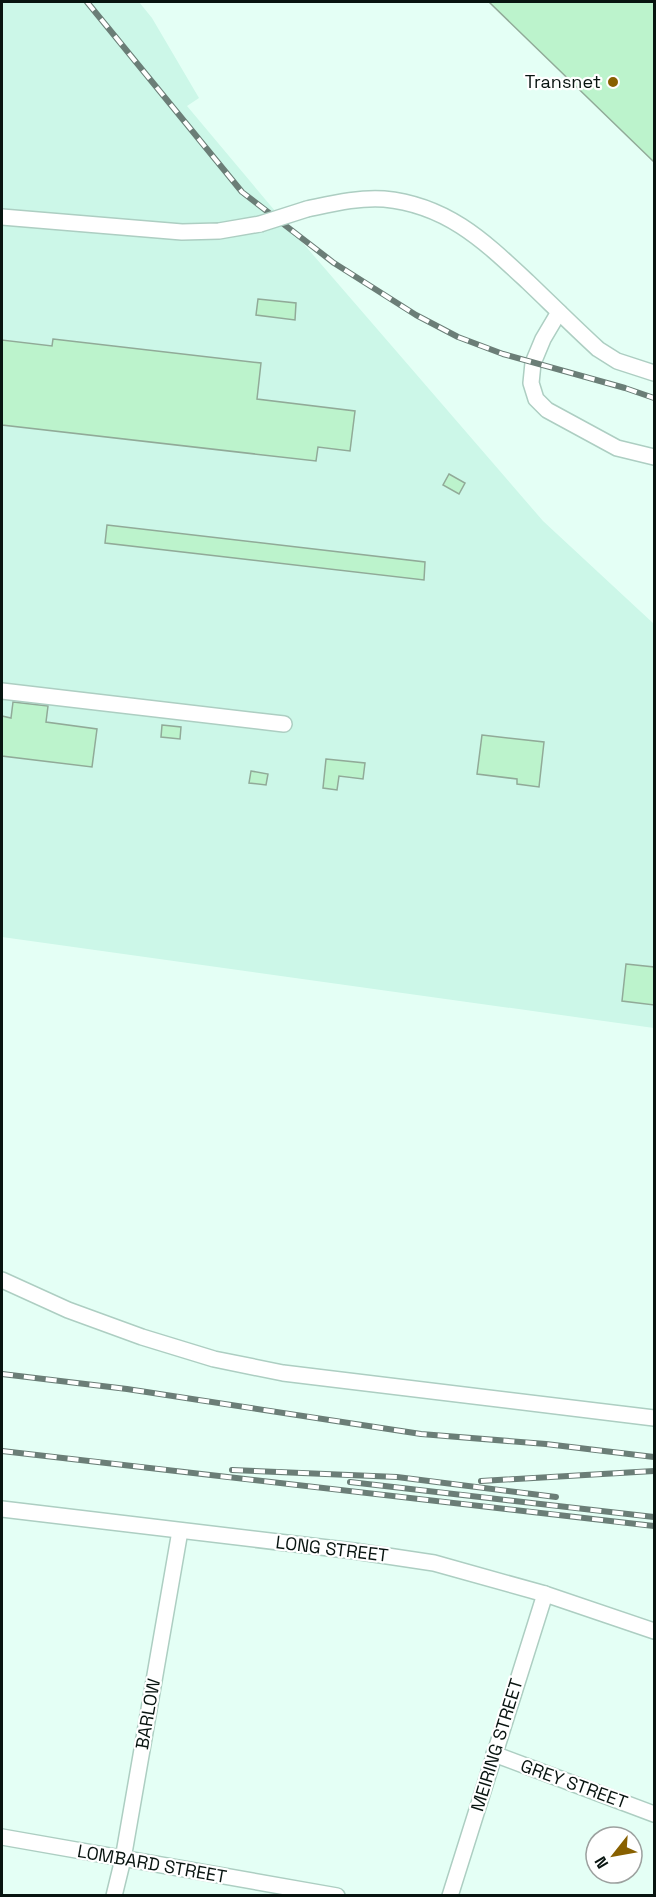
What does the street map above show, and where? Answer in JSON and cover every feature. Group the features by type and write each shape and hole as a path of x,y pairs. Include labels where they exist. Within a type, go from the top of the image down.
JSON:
{"street":[{"path":"2,217 182,232 219,231 260,224 307,209 348,201 382,199 420,205 456,222 484,241 598,349 617,362 654,373"},
{"path":"559,312 543,339 533,363 531,383 536,399 547,410 617,448 654,457"},
{"path":"2,691 284,724"},
{"path":"2,1280 68,1310 142,1337 214,1359 272,1371 375,1385 654,1418"},
{"name":"LONG STREET","path":"2,1509 354,1551 434,1563 545,1594 654,1631"},
{"name":"BARLOW","path":"114,1896 123,1859 180,1531"},
{"name":"MEIRING STREET","path":"450,1896 545,1594"},
{"name":"GREY STREET","path":"494,1755 654,1814"},
{"name":"LOMBARD STREET","path":"2,1837 337,1896"}],"shaded area":[{"path":"2,2 139,2 152,18 199,98 187,106 543,521 654,624 654,1028 2,937"}],"building":[{"name":"Transnet","path":"489,2 654,2 654,162"},
{"path":"258,299 296,303 295,320 256,315"},
{"path":"53,339 261,363 257,399 355,411 350,451 318,447 316,461 2,425 2,340 52,346"},
{"path":"449,474 465,483 459,494 443,485"},
{"path":"107,525 425,562 424,580 105,543"},
{"path":"13,702 48,706 46,722 97,729 92,767 2,756 2,716 11,718"},
{"path":"162,725 181,727 180,739 161,737"},
{"path":"482,735 544,742 539,787 517,784 517,779 477,774"},
{"path":"326,759 365,763 363,779 339,776 337,790 323,788"},
{"path":"251,771 268,774 266,785 249,783"},
{"path":"626,964 654,967 654,1005 622,1001"}],"railway":[{"path":"87,2 242,192 334,263 416,315 458,337 503,354 654,398"},
{"path":"2,1374 127,1389 421,1434 546,1444 654,1457"},
{"path":"2,1451 654,1526"},
{"path":"232,1470 397,1477 556,1497"},
{"path":"481,1481 654,1471"},
{"path":"350,1482 654,1517"}],"place":[{"name":"Transnet","path":"613,82"}]}
